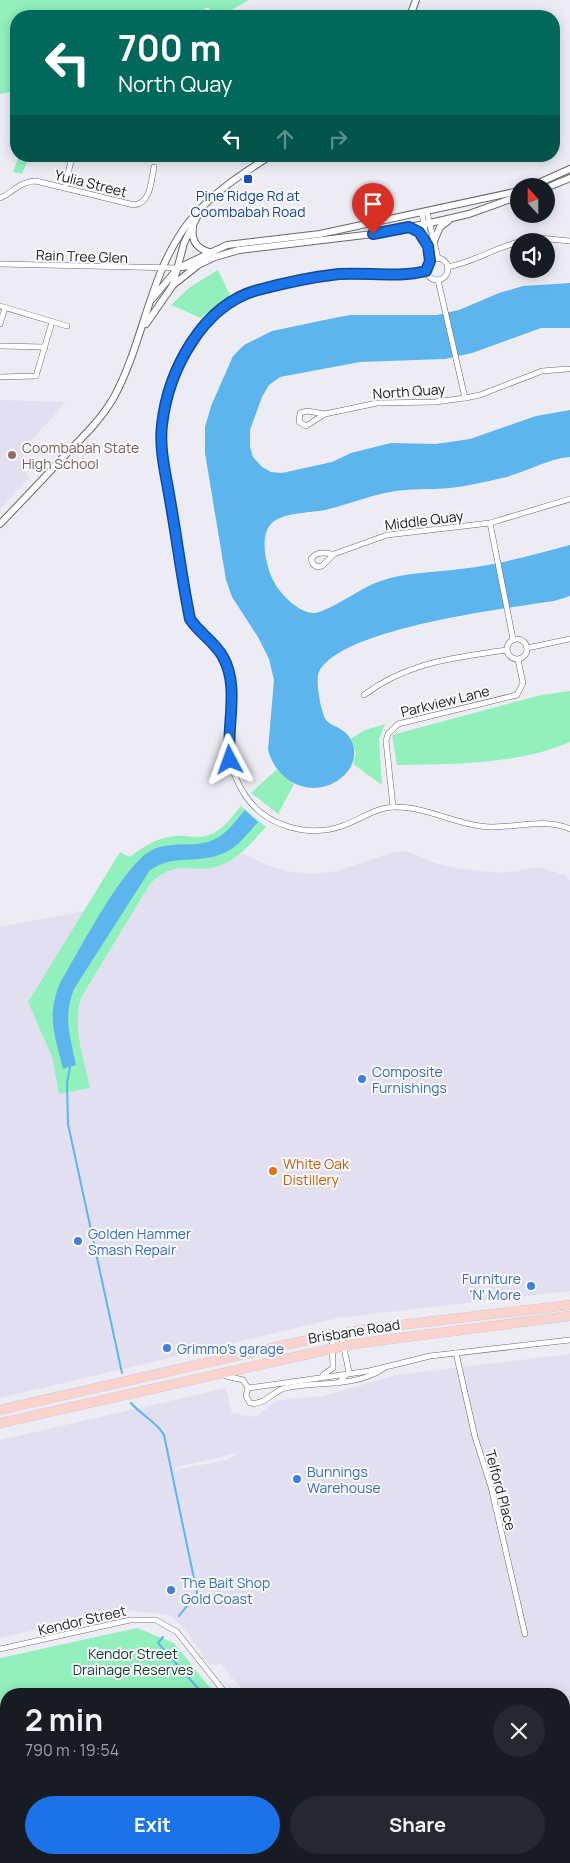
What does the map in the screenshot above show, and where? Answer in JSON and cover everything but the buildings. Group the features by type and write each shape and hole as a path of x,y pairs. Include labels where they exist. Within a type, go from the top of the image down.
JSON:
{"highway":[{"name":"Brisbane Road","path":"0,1410 337,1335 397,1325 570,1305"},
{"name":"Brisbane Road","path":"0,1422 333,1348 570,1316"}],"street":[{"path":"65,188 71,162"},
{"path":"0,524 93,426 107,408 118,388 142,329 164,267 183,230 226,185 261,162"},
{"name":"Yulia Street","path":"0,198 27,181 36,181 134,205 141,204 147,199 154,167"},
{"path":"550,178 570,169"},
{"path":"555,184 570,178"},
{"path":"153,299 178,268 209,252 237,243 320,234 510,193"},
{"path":"142,329 173,285 198,265 215,257 239,250 373,234 409,227 453,217 510,199"},
{"path":"173,285 184,243 201,209"},
{"path":"424,212 438,259 447,266 464,264 510,244"},
{"path":"434,241 440,227 453,217"},
{"path":"426,271 430,261 427,223"},
{"path":"194,224 194,242 198,247 209,252"},
{"path":"409,227 422,234 428,246"},
{"path":"555,240 570,241"},
{"path":"430,261 438,259"},
{"name":"Rain Tree Glen","path":"0,264 135,269 178,268"},
{"path":"178,268 198,265"},
{"path":"426,271 430,278 438,280 446,274 447,266"},
{"path":"426,271 339,274 311,278 255,291 239,298 221,310 189,346 174,381 162,425 163,454 190,619 196,629 222,654 229,668 232,682 228,740 230,760 235,779 246,796 271,819 295,829 313,832 343,826 373,812 393,807 425,810 481,826 548,823 570,829"},
{"name":"North Quay","path":"438,280 446,305 465,398"},
{"path":"0,324 2,307 68,326"},
{"path":"0,377 36,376 52,322"},
{"path":"0,346 45,347"},
{"name":"North Quay","path":"325,414 383,402 434,402 465,398 480,395 542,371 568,369"},
{"path":"307,411 325,414 306,426 302,425 298,419 300,413 307,411"},
{"name":"Middle Quay","path":"334,554 387,535 490,523 570,498"},
{"path":"490,523 513,639"},
{"path":"513,639 522,640 527,648 525,656 518,660 510,657 506,650 507,644 513,639"},
{"path":"527,648 570,639"},
{"path":"364,695 395,674 442,659 506,650"},
{"name":"Parkview Lane","path":"393,807 386,742 392,729 398,724 517,696 523,683 518,660"},
{"path":"337,1335 344,1346 349,1372"},
{"path":"248,1388 326,1375 332,1371 334,1365 333,1348 337,1335"},
{"path":"306,1379 386,1368 423,1358 456,1353 570,1340"},
{"name":"Telford Place","path":"456,1353 475,1438 491,1487 525,1634"},
{"path":"248,1388 246,1396 254,1404 282,1389 338,1383 376,1374 386,1368"},
{"path":"338,1383 349,1372"},
{"path":"206,1375 239,1378 248,1388"},
{"name":"Kendor Street","path":"0,1649 130,1620 156,1620 177,1632 221,1688"}],"shaded area":[{"name":"Coombabah State High School","path":"0,400 66,402 26,446 22,465 29,478 0,509"},
{"path":"406,851 439,864 460,869 503,873 540,867 567,876 566,878 570,880 570,1291 338,1318 0,1398 0,927 84,911 28,1002 52,1057 59,1094 82,996 150,884 162,873 177,867 203,869 243,853 267,865 291,872 315,874 336,871 394,852"},
{"path":"570,1354 570,1688 241,1688 221,1664 211,1666 185,1630 170,1615 122,1610 0,1638 0,1440 226,1388 232,1413 255,1417 278,1400 323,1396 396,1375","holes":["238,1453 227,1460 175,1470 177,1467"]}],"green space":[{"path":"0,0 249,0 231,10 210,10 208,7 203,10 10,10 10,92 0,94"},
{"path":"17,162 27,162 22,174 13,172"},
{"path":"218,270 230,295 201,318 171,305 190,287"},
{"path":"570,691 570,742 528,755 485,762 397,765 392,735 541,695"},
{"path":"385,724 379,739 382,785 353,764 356,753 350,739 365,730"},
{"path":"277,769 294,784 278,814 251,793"},
{"path":"241,806 266,827 239,855 219,866 199,869 183,868 168,871 150,884 82,996 79,1007 78,1030 90,1088 59,1094 52,1057 28,1002 120,852 130,857 146,846 168,837 198,837 212,834 228,822"},
{"name":"Kendor Street Drainage Reserves","path":"137,1628 174,1643 210,1688 0,1688 0,1658"}],"water":[{"path":"570,283 570,328 541,328 472,353 445,359 360,362 280,377 269,385 262,397 250,430 250,447 253,457 262,467 271,472 282,473 332,462 351,453 391,443 436,444 470,439 536,416 570,410 570,457 552,460 511,476 476,484 450,488 390,492 325,510 284,516 268,527 265,551 268,568 274,582 281,592 297,607 314,613 327,609 371,585 388,579 488,565 570,545 570,596 554,601 465,615 390,632 358,643 333,657 319,672 318,689 326,720 348,735 354,747 353,760 347,773 330,784 319,788 297,785 279,771 268,750 274,680 269,659 258,637 232,597 226,580 205,453 205,427 211,406 233,356 244,345 272,331 350,315 437,315 459,310 499,293 523,286"},
{"path":"245,810 258,822 229,851 205,858 169,862 150,870 74,989 68,1018 76,1065 63,1069 53,1026 53,1006 56,995 60,983 115,890 128,872 141,858 152,850 168,845 200,844 215,839 228,830"}],"waterway":[{"path":"70,1067 67,1083 68,1124 122,1373"},
{"path":"131,1403 157,1426 164,1435 197,1593 179,1616"},
{"path":"163,1637 158,1643 198,1688"}],"place":[{"name":"Pine Ridge Rd at Coombabah Road","path":"248,179"},
{"name":"Coombabah State High School","path":"12,455"},
{"name":"Composite Furnishings","path":"362,1079"},
{"name":"White Oak Distillery","path":"273,1171"},
{"name":"Golden Hammer Smash Repair","path":"78,1241"},
{"name":"Furniture 'N' More","path":"531,1286"},
{"name":"Grimmo's garage","path":"167,1348"},
{"name":"Bunnings Warehouse","path":"297,1479"},
{"name":"The Bait Shop Gold Coast","path":"171,1590"}],"route":[{"path":"230,760 228,740 232,682 229,668 222,654 210,640 196,629 190,619 163,454 162,425 166,404 179,366 189,346 221,310 239,298 255,291 311,278 339,274 418,273 426,271 430,261 428,246 422,234 409,227 373,234"}]}
